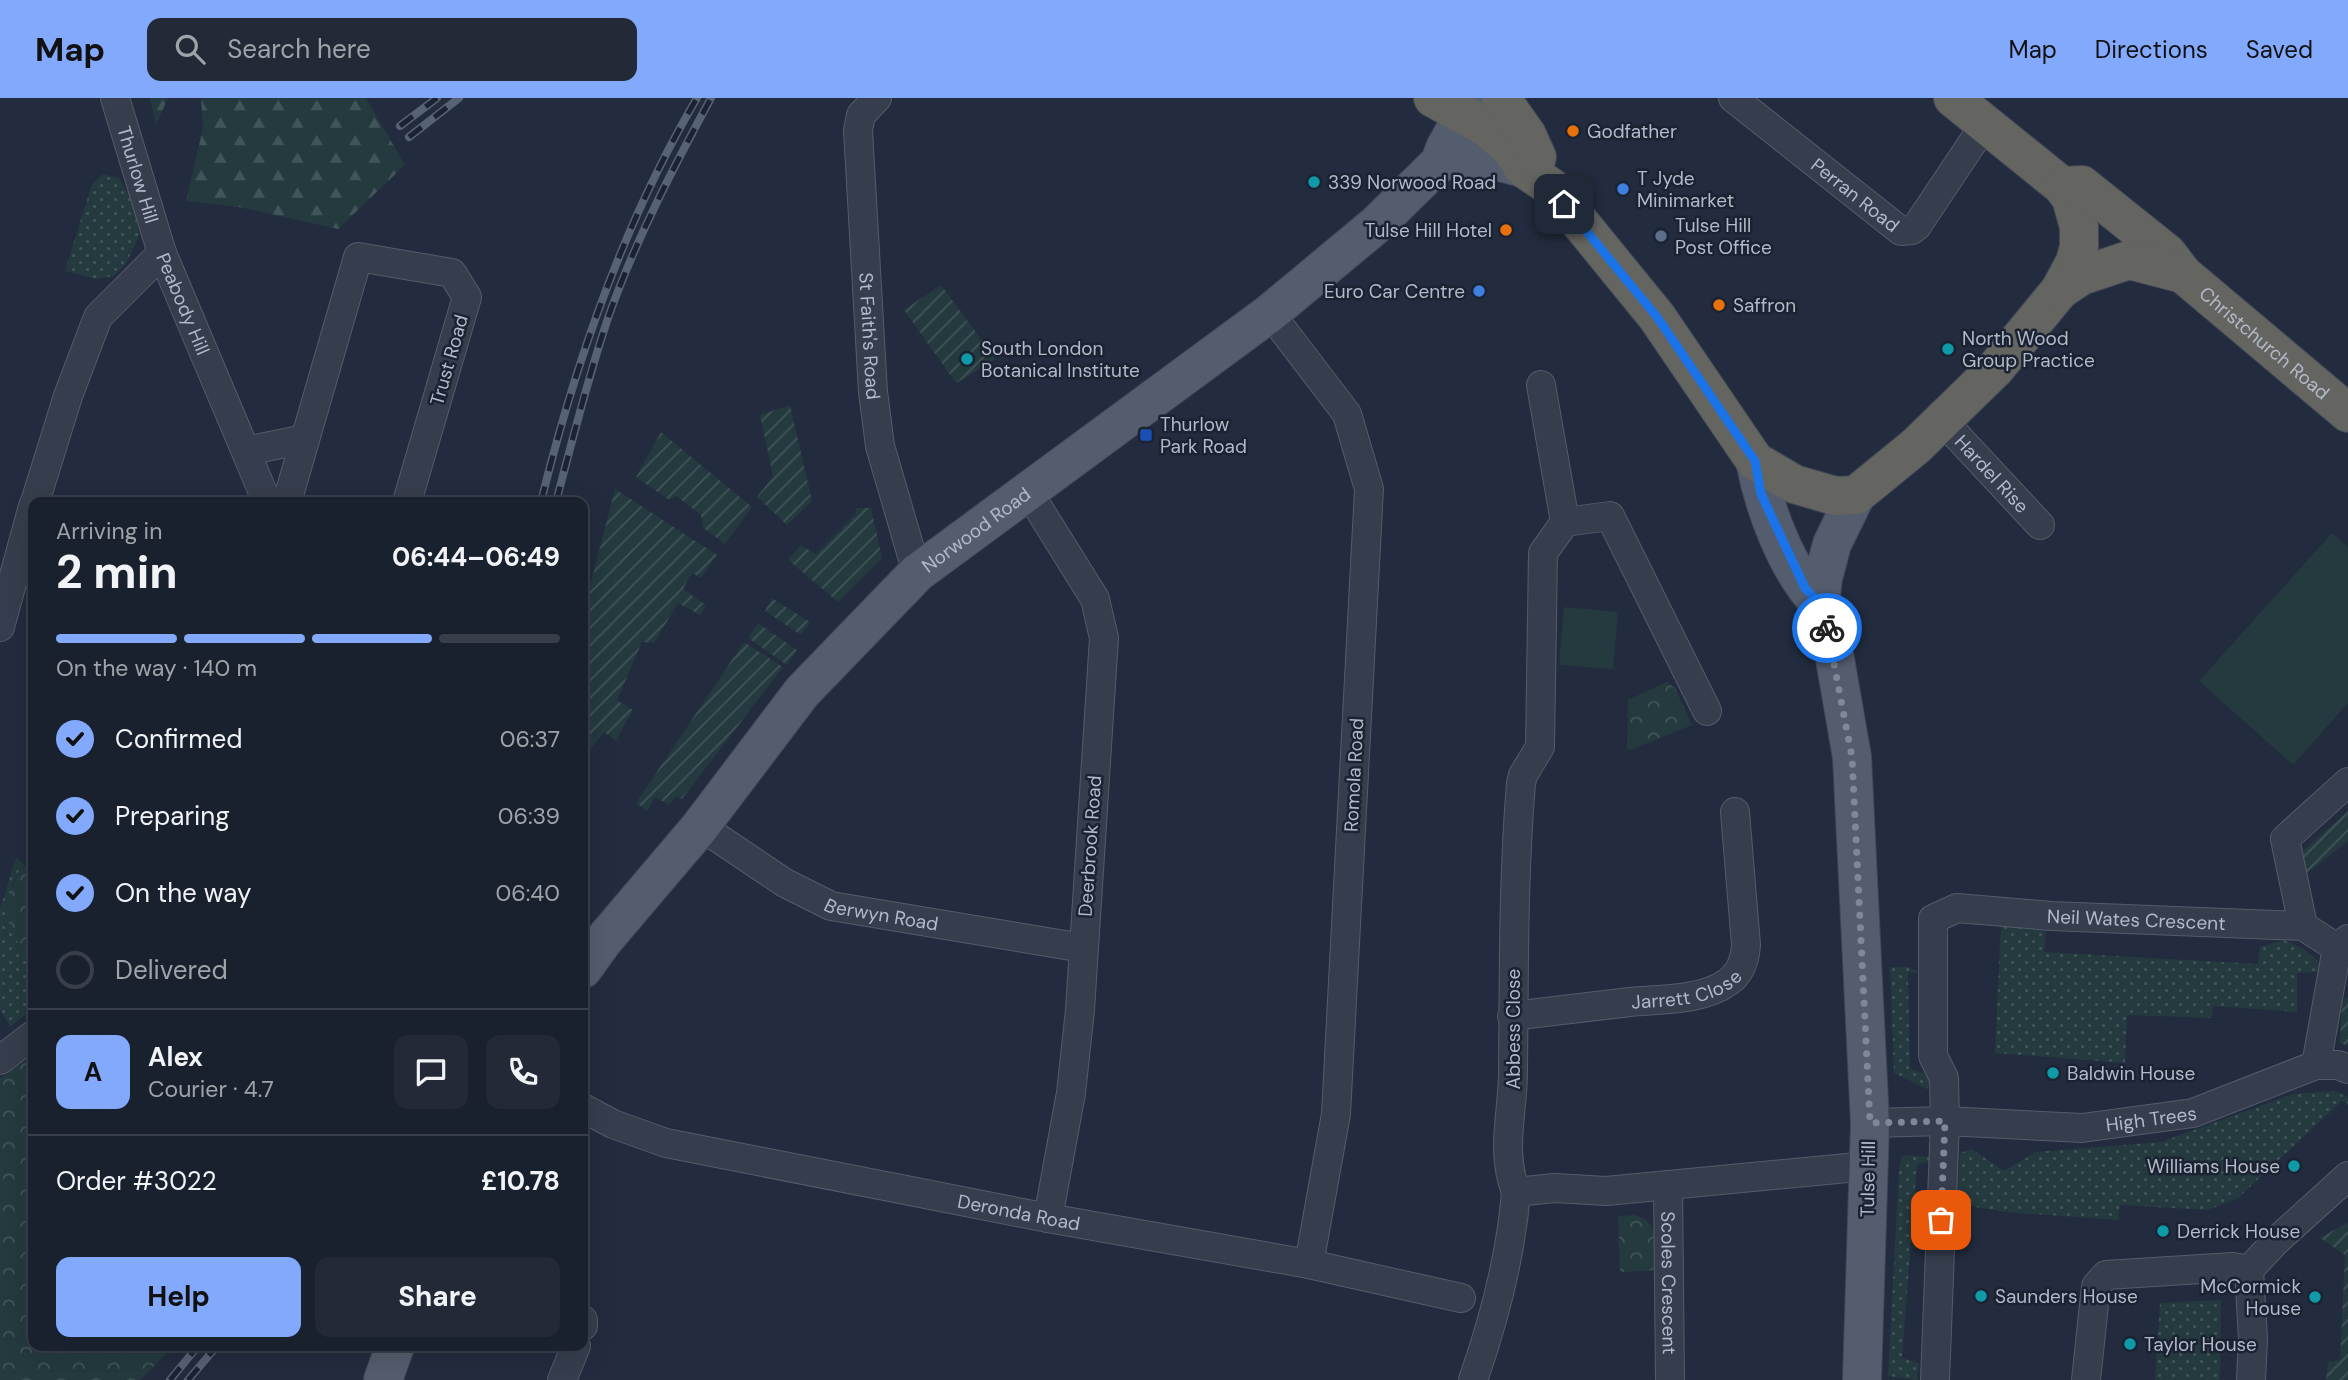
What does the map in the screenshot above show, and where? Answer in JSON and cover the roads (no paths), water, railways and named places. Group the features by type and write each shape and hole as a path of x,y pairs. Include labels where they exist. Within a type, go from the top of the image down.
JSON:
{"highway":[{"path":"1501,98 1527,135 1537,178"},
{"name":"Christchurch Road","path":"1953,98 2062,186 2082,185 2167,253 2183,274 2348,412"},
{"name":"Tulse Hill","path":"1456,104 1512,150 1657,317 1755,461"},
{"path":"2060,290 2075,262 2079,247 2079,227 2071,198 2062,186"},
{"name":"Christchurch Road","path":"2060,290 2081,276 2129,260 2183,274"},
{"name":"Hardel Rise","path":"1856,495 1942,421 1995,369 2060,290"},
{"path":"1755,461 1809,490 1835,496 1856,495"}],"main road":[{"name":"Norwood Road","path":"588,962 699,828 802,692 917,573 1270,313 1377,224 1440,162 1456,104"},
{"path":"1440,162 1467,158 1491,159 1537,178"},
{"name":"Tulse Hill","path":"1755,461 1761,494 1783,545 1805,588 1820,604 1832,642 1852,757 1870,1123 1862,1380"},
{"name":"Tulse Hill","path":"1820,604 1832,544 1856,495"},
{"path":"383,1380 393,1351"}],"street":[{"name":"Thurlow Hill","path":"115,98 162,253"},
{"name":"St Faith's Road","path":"877,98 861,115 858,130 873,392 880,446 917,573"},
{"name":"Perran Road","path":"1733,98 1901,231 1912,230 1917,226 1985,124"},
{"name":"Peabody Hill","path":"36,497 68,396 98,317 162,253 265,497"},
{"name":"Trust Road","path":"305,439 358,257 452,273 467,297 408,497"},
{"name":"Romola Road","path":"1270,313 1347,414 1369,489 1336,1114 1309,1264"},
{"path":"1541,385 1566,522 1610,516 1707,711"},
{"name":"Hardel Rise","path":"1942,421 2040,525"},
{"path":"246,451 305,439 288,497"},
{"name":"Deerbrook Road","path":"1029,493 1095,599 1104,638 1080,1010 1071,1093 1048,1218"},
{"name":"Abbess Close","path":"1516,1192 1509,1175 1507,1160 1513,1093 1515,858 1521,783 1540,747 1543,553 1566,522"},
{"name":"Peabody Hill","path":"0,627 28,526"},
{"path":"2316,1065 2342,943 2303,926 2285,839 2348,782"},
{"name":"Jarrett Close","path":"1512,1016 1692,995 1717,989 1730,981 1745,960 1746,945 1735,812"},
{"name":"Berwyn Road","path":"699,828 785,883 831,906 1083,948"},
{"name":"Neil Wates Crescent","path":"1945,1121 1944,1078 1933,1056 1933,919 1956,908 2051,916 2303,926"},
{"path":"0,1059 28,1039"},
{"name":"High Trees","path":"1870,1123 1945,1121 2082,1128 2193,1113 2316,1065 2338,1065 2348,1069"},
{"name":"Deronda Road","path":"588,1111 613,1125 666,1143 1048,1218 1309,1264 1461,1298"},
{"path":"1935,1380 1945,1121"},
{"path":"1473,1380 1495,1307 1513,1226 1516,1192 1555,1188 1606,1191 1868,1166"},
{"path":"2251,1380 2253,1339 2249,1270 2276,1241 2348,1176"},
{"name":"Scoles Crescent","path":"1668,1185 1670,1380"},
{"path":"2086,1380 2096,1286 2106,1275 2233,1267 2249,1270"},
{"path":"562,1380 574,1351"}],"railway":[{"path":"400,126 437,98"},
{"path":"409,137 459,98"},
{"path":"542,497 569,398 604,294 647,194 697,98"},
{"path":"557,497 593,366 629,263 654,207 711,98"},
{"path":"170,1380 194,1351"},
{"path":"188,1380 213,1351"}],"place":[{"name":"Godfather","path":"1573,131"},
{"name":"339 Norwood Road","path":"1314,182"},
{"name":"T Jyde Minimarket","path":"1623,189"},
{"name":"Tulse Hill Hotel","path":"1506,230"},
{"name":"Tulse Hill Post Office","path":"1661,236"},
{"name":"Euro Car Centre","path":"1479,291"},
{"name":"Saffron","path":"1719,305"},
{"name":"North Wood Group Practice","path":"1948,349"},
{"name":"South London Botanical Institute","path":"967,359"},
{"name":"Thurlow Park Road","path":"1146,435"},
{"name":"Baldwin House","path":"2053,1073"},
{"name":"Williams House","path":"2294,1166"},
{"name":"Derrick House","path":"2163,1231"},
{"name":"Saunders House","path":"1981,1296"},
{"name":"McCormick House","path":"2315,1297"},
{"name":"Taylor House","path":"2130,1344"}]}
